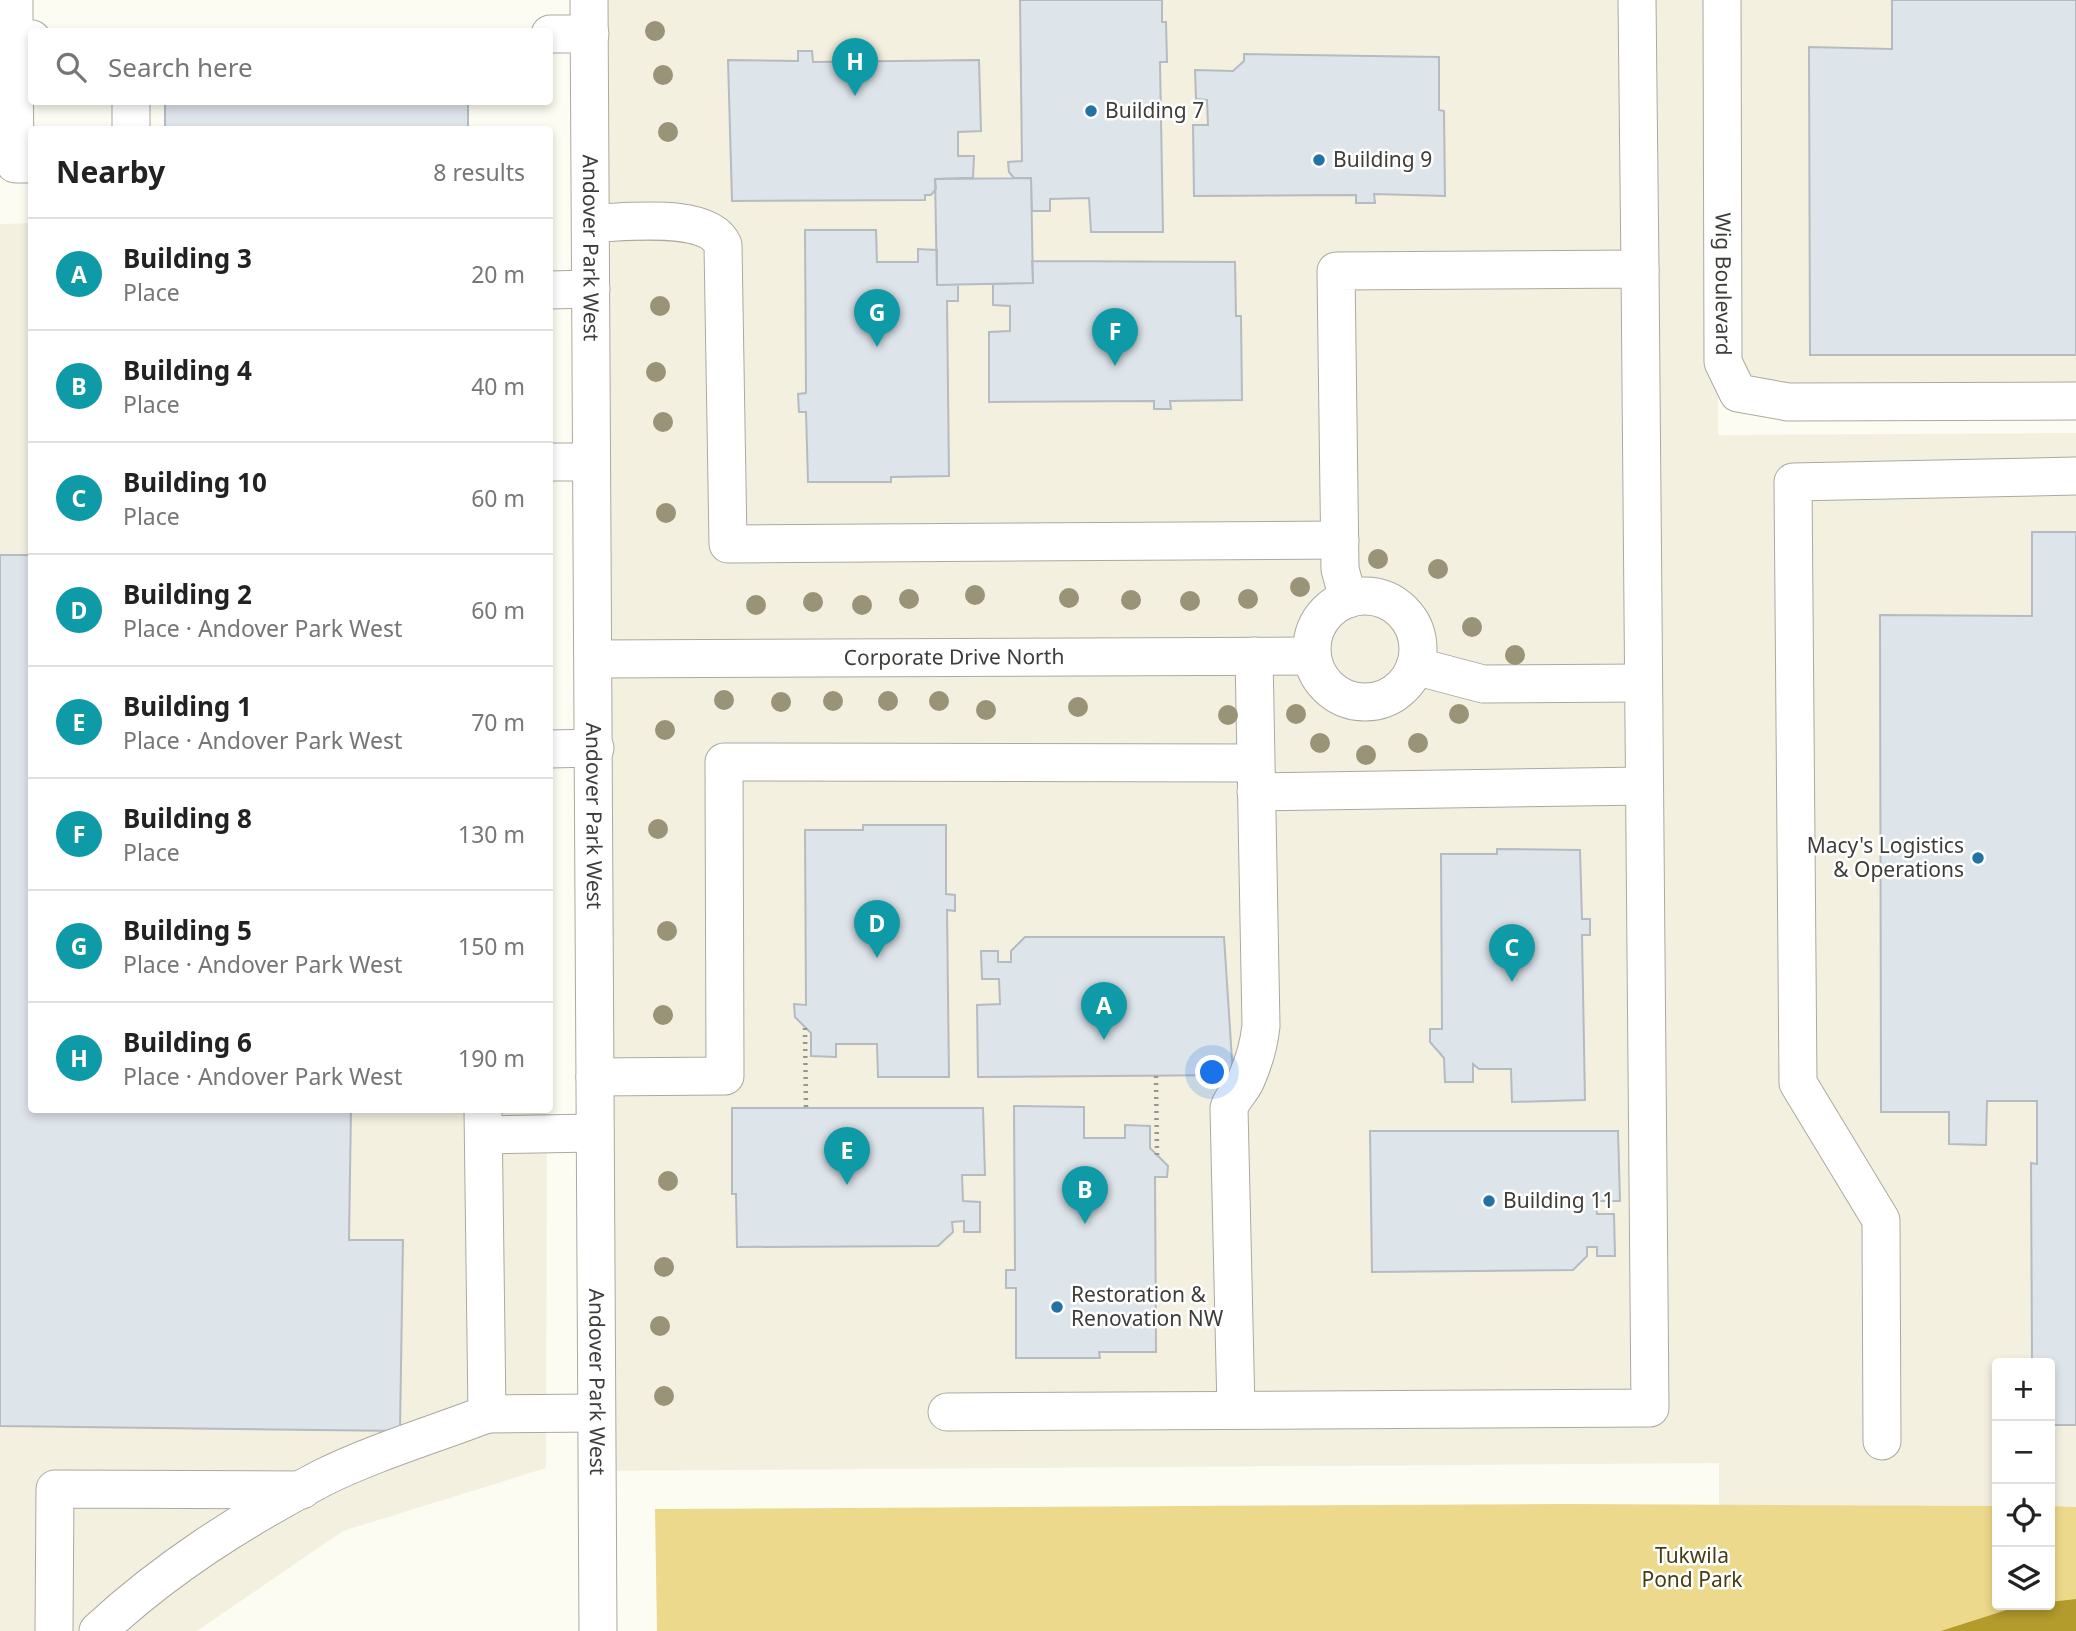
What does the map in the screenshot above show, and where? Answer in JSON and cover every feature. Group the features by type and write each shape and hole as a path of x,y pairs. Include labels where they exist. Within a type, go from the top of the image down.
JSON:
{"street":[{"path":"14,0 23,39 15,164 28,164"},
{"path":"947,1412 1650,1408 1637,0"},
{"name":"Wig Boulevard","path":"1722,0 1723,362 1738,393 1788,402 2076,401"},
{"path":"553,33 590,17"},
{"name":"Andover Park West","path":"590,17 590,462 595,659 595,1413 598,1631"},
{"path":"131,105 131,126"},
{"path":"591,223 687,223 704,226 719,236 723,246 728,544 1340,540"},
{"path":"1348,598 1340,569 1336,271 1640,269"},
{"path":"553,290 591,289"},
{"path":"553,462 590,462"},
{"path":"1882,1441 1881,1220 1798,1083 1793,482 2076,476"},
{"path":"1366,596 1384,599 1399,609 1411,623 1417,640 1415,666 1402,687 1373,702 1340,696 1327,686 1317,672 1312,656 1313,638 1320,621 1332,607 1348,598 1366,596"},
{"path":"1236,1410 1229,1108 1232,1097 1246,1082 1258,1048 1261,1026 1254,656"},
{"name":"Corporate Drive North","path":"595,659 1312,656"},
{"path":"1415,666 1483,684 1643,683"},
{"path":"553,749 595,748"},
{"path":"595,1077 725,1076 724,762 1644,786"},
{"path":"487,1414 484,1122 595,1133"},
{"path":"98,1631 145,1588 212,1540 324,1477 487,1414 595,1413"},
{"path":"54,1631 55,1489 303,1490"}],"path":[{"path":"805,1028 806,1108"},
{"path":"1156,1076 1157,1155"}],"shaded area":[{"path":"589,0 1720,0 1718,435 2076,433 2076,1507 2055,1506 2055,1358 1992,1358 1992,1506 1719,1505 1719,1463 597,1471"},
{"path":"1726,0 2076,0 2076,394 1738,393"},
{"path":"28,223 28,1113 547,1113 546,1468 343,1531 197,1631 0,1631 0,224"},
{"path":"2076,1599 2076,1631 1941,1631 2007,1610 2055,1610 2055,1601"}],"green space":[{"name":"Tukwila Pond Park","path":"1564,1504 1992,1506 1992,1610 2055,1610 2055,1506 2076,1507 2076,1631 657,1631 655,1509"}],"building":[{"name":"Building 7","path":"1020,0 1162,0 1162,22 1166,22 1167,62 1160,62 1163,232 1091,232 1089,198 1050,199 1050,211 1032,211 1031,178 1014,178 1009,172 1008,162 1022,161"},
{"path":"1892,0 2076,0 2076,355 1810,355 1809,47 1892,49"},
{"path":"798,51 812,51 813,62 979,60 981,131 958,132 958,156 974,156 973,178 935,179 936,189 931,195 925,195 925,200 732,201 728,60 798,61"},
{"name":"Building 9","path":"1244,54 1439,57 1439,110 1444,111 1445,196 1374,194 1375,203 1356,203 1356,195 1194,196 1193,125 1208,125 1207,100 1196,99 1195,70 1233,71 1244,61"},
{"path":"165,105 468,105 468,126 165,126"},
{"path":"1031,178 1033,283 937,285 935,179"},
{"path":"805,230 876,230 877,262 918,262 918,249 937,250 937,285 958,285 958,301 947,301 949,476 891,477 891,482 808,482 806,412 799,412 798,394 806,393"},
{"path":"1032,261 1235,262 1236,316 1241,316 1242,400 1170,401 1171,409 1154,409 1154,401 989,402 989,332 1010,331 1010,306 993,305 993,284 1033,283"},
{"name":"Macy's Logistics & Operations","path":"2032,532 2076,532 2076,1425 2055,1425 2055,1358 2032,1358 2031,1163 2037,1164 2037,1101 1987,1101 1986,1145 1949,1144 1949,1112 1881,1112 1880,615 2032,616"},
{"path":"0,555 28,555 28,1113 351,1113 349,1240 403,1240 400,1431 0,1426"},
{"path":"863,825 946,825 946,894 955,895 955,911 947,910 949,1077 878,1077 877,1044 836,1044 836,1057 811,1056 811,1033 795,1017 794,1004 806,1005 805,830 863,830"},
{"path":"1497,849 1580,850 1582,919 1590,919 1590,935 1582,935 1585,1100 1512,1102 1511,1069 1479,1069 1473,1064 1473,1082 1445,1082 1444,1058 1430,1042 1430,1029 1442,1029 1441,854 1497,854"},
{"path":"1025,937 1224,937 1233,1075 978,1077 977,1005 1000,1004 999,979 982,979 981,951 998,951 998,962 1011,962 1011,951"},
{"path":"1014,1106 1084,1107 1084,1138 1125,1138 1125,1125 1150,1126 1150,1148 1168,1166 1167,1177 1155,1177 1156,1352 1099,1352 1100,1358 1016,1358 1016,1288 1006,1288 1006,1270 1015,1270"},
{"path":"732,1108 983,1108 985,1175 962,1175 963,1201 980,1202 980,1232 964,1232 964,1221 952,1222 953,1232 938,1246 737,1247 736,1194 732,1194"},
{"name":"Building 11","path":"1370,1131 1618,1131 1620,1201 1596,1201 1597,1214 1614,1214 1615,1256 1597,1256 1597,1247 1587,1247 1587,1256 1573,1270 1372,1272"}],"place":[{"name":"Building 6","path":"855,96"},
{"name":"Building 7","path":"1091,111"},
{"name":"Building 9","path":"1319,160"},
{"name":"Building 5","path":"877,347"},
{"name":"Building 8","path":"1115,366"},
{"name":"Macy's Logistics & Operations","path":"1978,858"},
{"name":"Building 2","path":"877,958"},
{"name":"Building 10","path":"1512,982"},
{"name":"Building 3","path":"1104,1040"},
{"name":"Building 1","path":"847,1185"},
{"name":"Building 11","path":"1489,1201"},
{"name":"Building 4","path":"1085,1224"},
{"name":"Restoration & Renovation NW","path":"1057,1307"}]}
